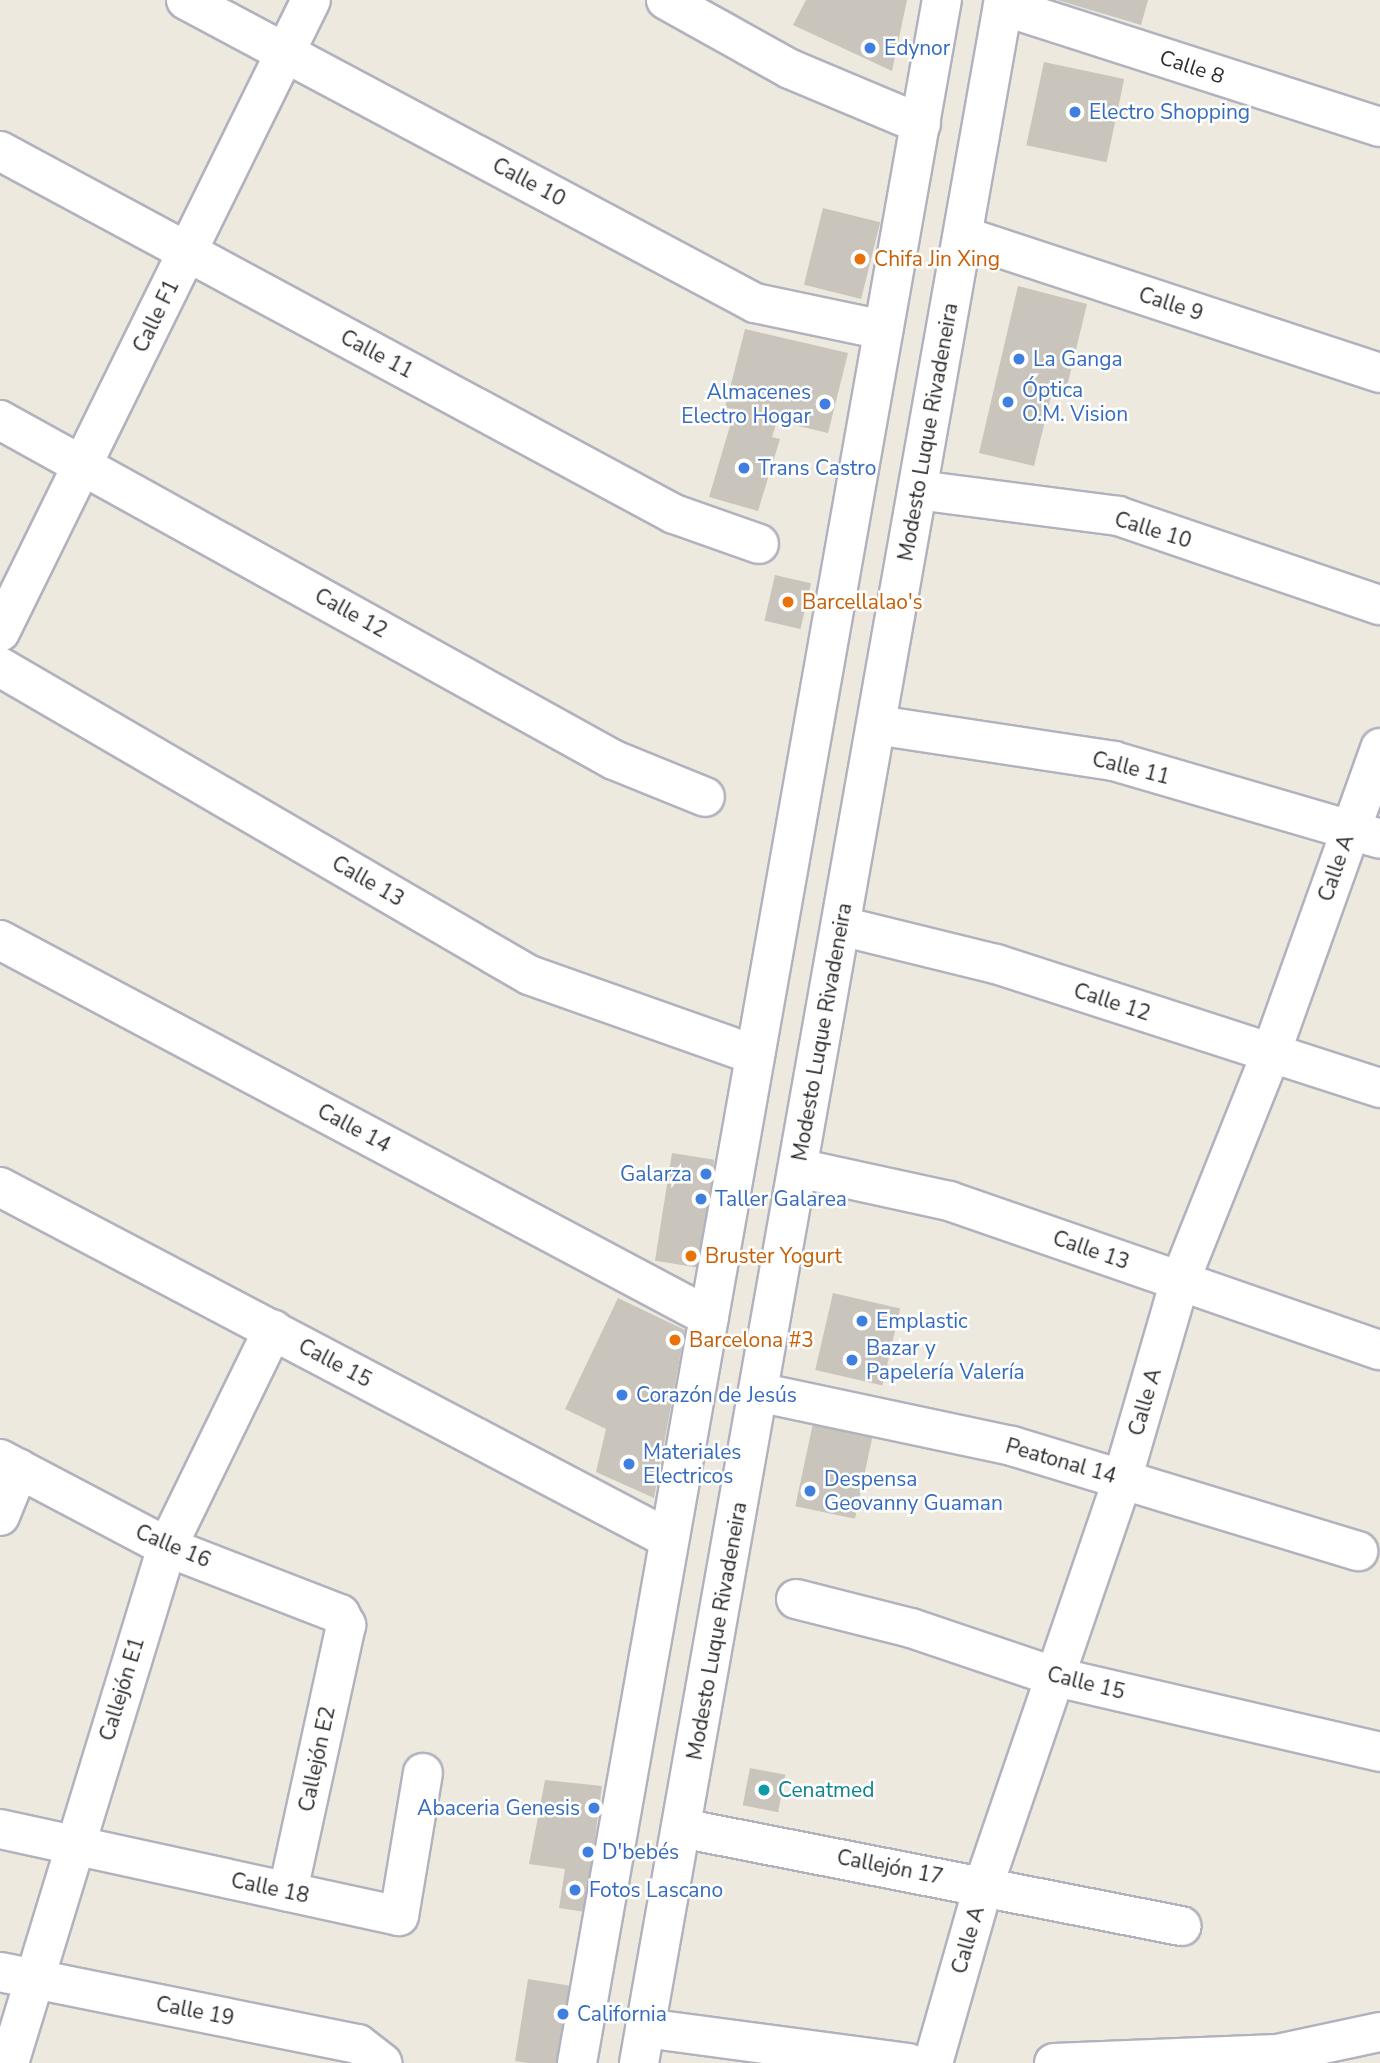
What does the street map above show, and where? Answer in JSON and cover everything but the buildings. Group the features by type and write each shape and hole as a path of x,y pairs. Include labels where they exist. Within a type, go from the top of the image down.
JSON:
{"street":[{"name":"Calle 10","path":"186,0 755,303 883,330"},
{"name":"Calle F1","path":"0,632 312,0"},
{"path":"666,0 790,69 921,124"},
{"path":"578,2063 942,0"},
{"name":"Calle 8","path":"1004,3 1380,127"},
{"name":"Modesto Luque Rivadeneira","path":"642,2046 1004,3"},
{"name":"Calle 11","path":"0,151 674,514 760,544"},
{"name":"Calle 9","path":"963,236 1380,373"},
{"name":"Calle 12","path":"0,420 614,760 705,797"},
{"name":"Calle 10","path":"918,490 1118,516 1380,605"},
{"name":"Calle 13","path":"0,667 529,975 755,1055"},
{"name":"Calle 11","path":"876,724 1114,761 1365,834"},
{"name":"Calle A","path":"933,2063 984,1884 1122,1480 1180,1281 1271,1053 1365,834 1380,748"},
{"name":"Calle 12","path":"841,926 996,964 1380,1088"},
{"name":"Calle 14","path":"0,940 709,1317"},
{"name":"Calle 13","path":"798,1168 949,1201 1380,1350"},
{"name":"Calle 15","path":"0,1186 669,1539"},
{"name":"Callejón E1","path":"9,2063 16,1975 74,1845 167,1547 273,1330"},
{"name":"Peatonal 14","path":"758,1392 1012,1446 1358,1551"},
{"path":"0,1516 9,1464"},
{"name":"Calle 16","path":"9,1464 167,1547 327,1605 346,1625"},
{"name":"Calle 15","path":"796,1599 911,1628 1056,1677 1380,1752"},
{"name":"Callejón E2","path":"288,1892 346,1625"},
{"name":"Calle 18","path":"0,1829 399,1916 423,1773"},
{"name":"Callejón 17","path":"681,1828 984,1884 1181,1926"},
{"name":"Calle 19","path":"16,1975 358,2044 382,2063"},
{"path":"1054,2063 1159,2062 1277,2054 1378,2039"},
{"path":"642,2046 909,2063"}],"place":[{"name":"Edynor","path":"870,48"},
{"name":"Electro Shopping","path":"1075,112"},
{"name":"Chifa Jin Xing","path":"860,259"},
{"name":"La Ganga","path":"1019,359"},
{"name":"Óptica O.M. Vision","path":"1008,402"},
{"name":"Almacenes Electro Hogar","path":"825,404"},
{"name":"Trans Castro","path":"744,468"},
{"name":"Barcellalao's","path":"788,602"},
{"name":"Galarza","path":"706,1174"},
{"name":"Taller Galarea","path":"701,1199"},
{"name":"Bruster Yogurt","path":"691,1256"},
{"name":"Emplastic","path":"862,1321"},
{"name":"Barcelona #3","path":"675,1340"},
{"name":"Bazar y Papelería Valería","path":"852,1360"},
{"name":"Corazón de Jesús","path":"622,1395"},
{"name":"Materiales Electricos","path":"629,1464"},
{"name":"Despensa Geovanny Guaman","path":"810,1491"},
{"name":"Cenatmed","path":"764,1790"},
{"name":"Abaceria Genesis","path":"594,1808"},
{"name":"D'bebés","path":"588,1852"},
{"name":"Fotos Lascano","path":"575,1890"},
{"name":"California","path":"563,2014"}]}
